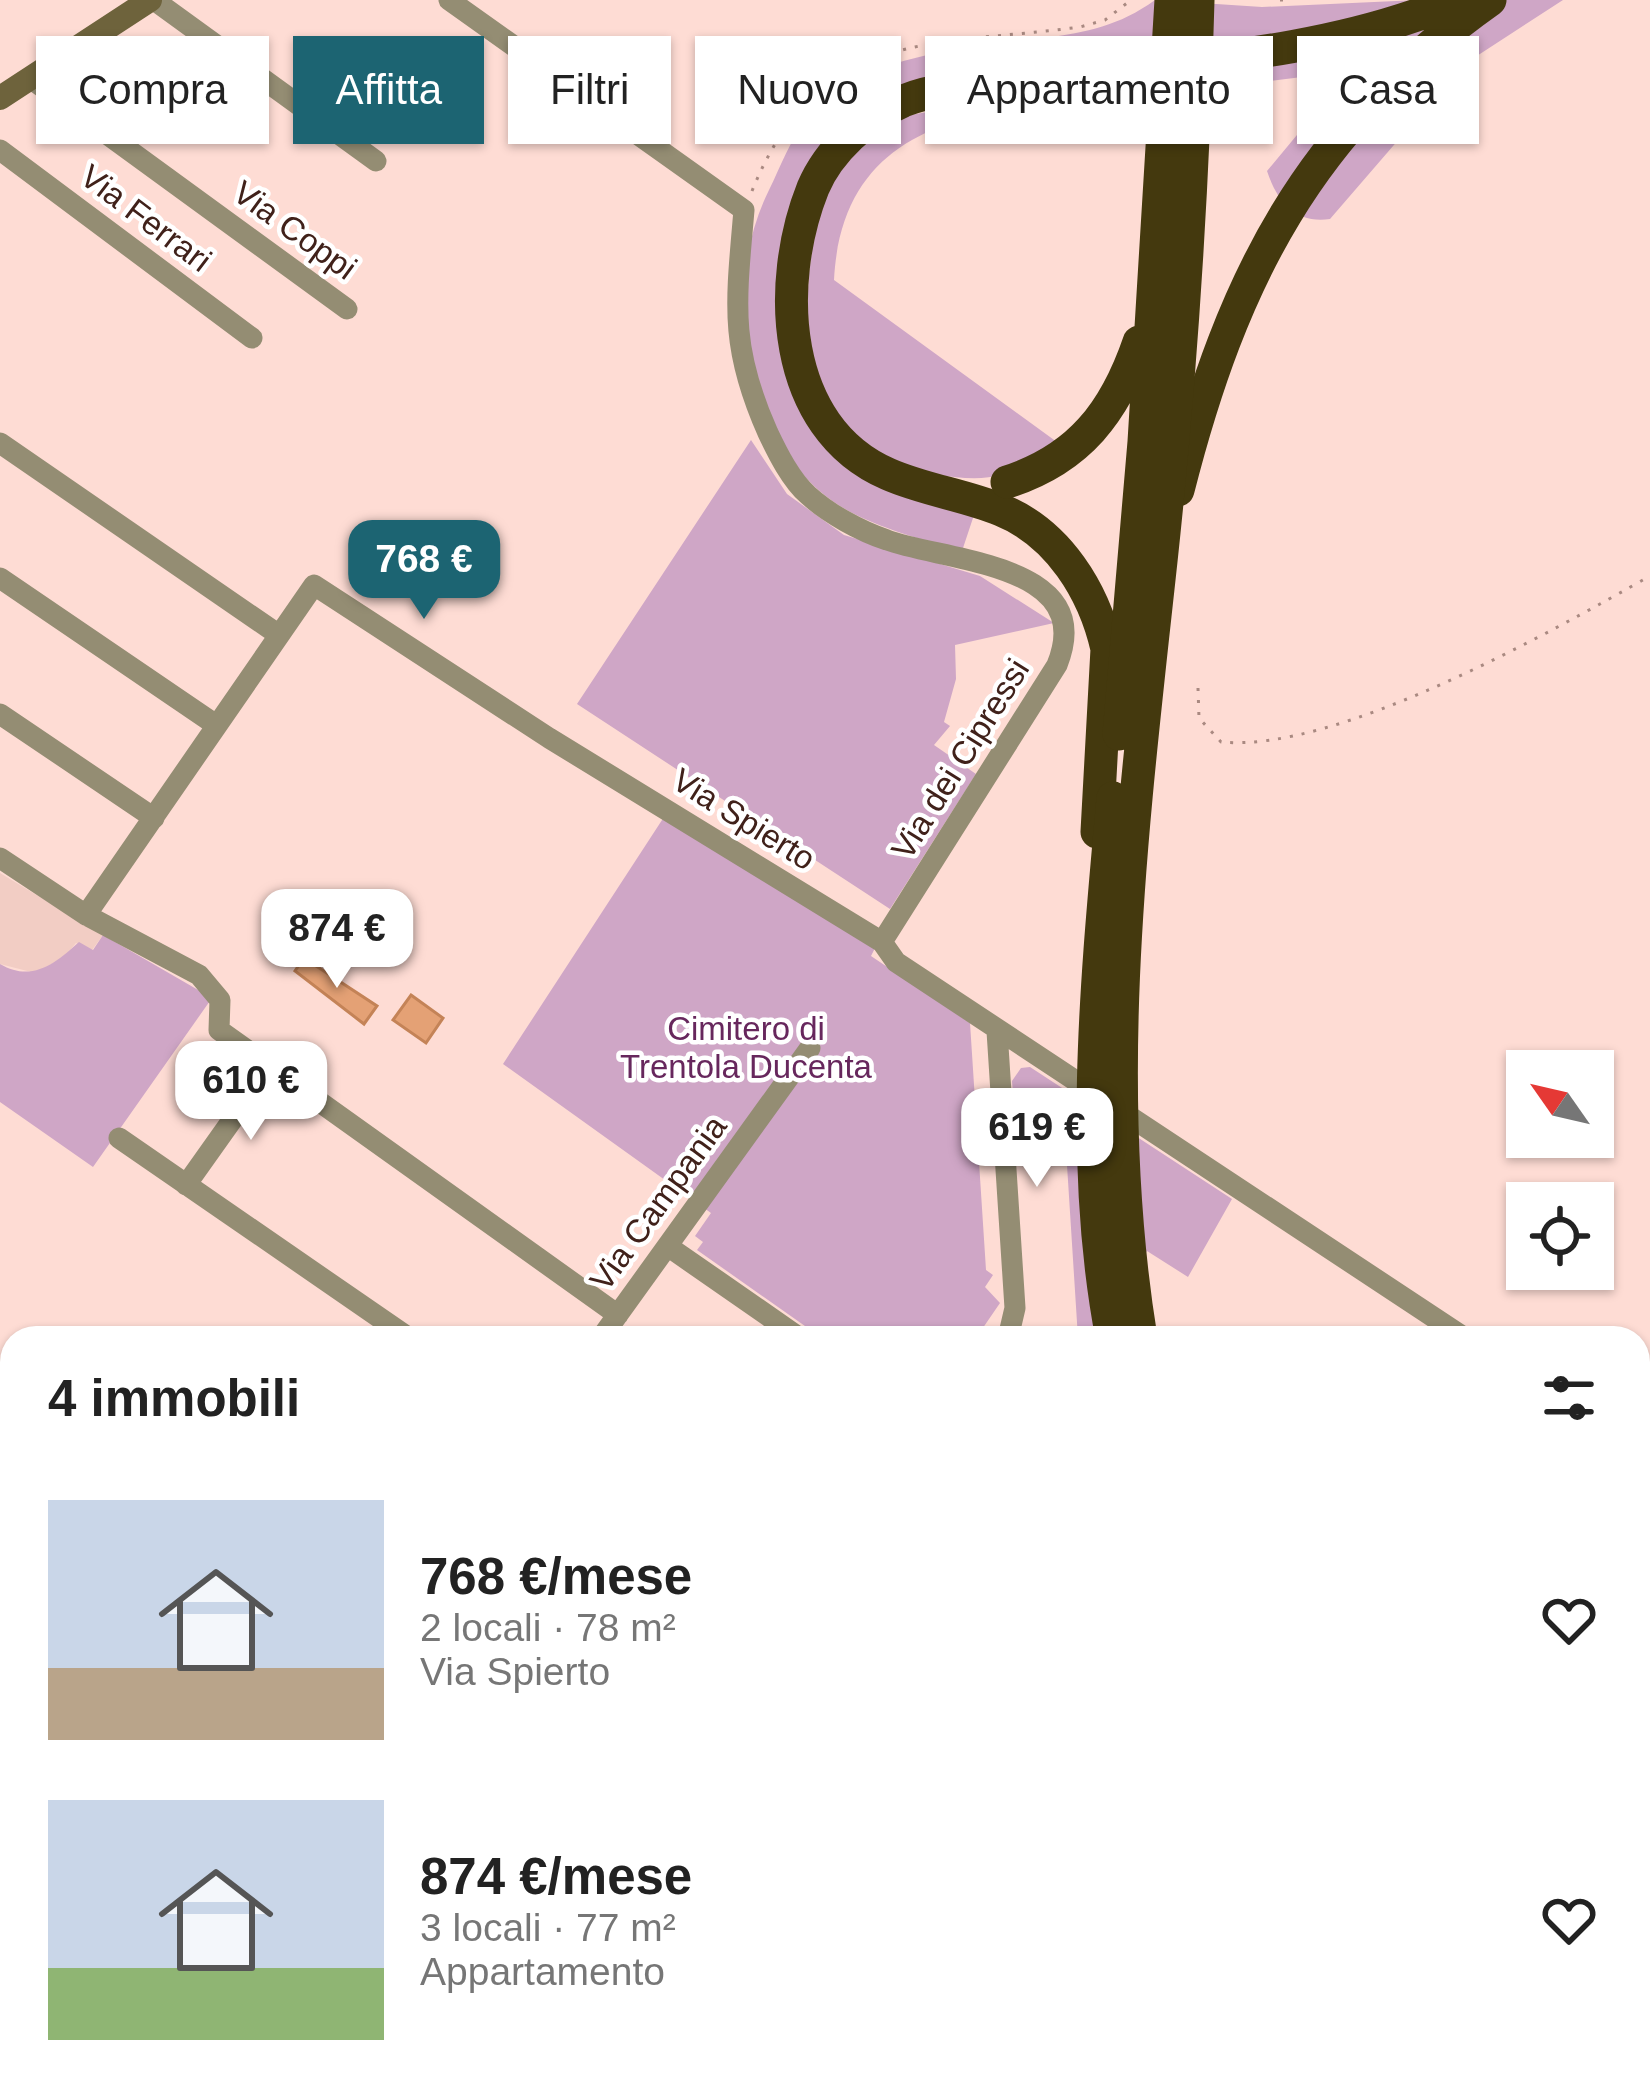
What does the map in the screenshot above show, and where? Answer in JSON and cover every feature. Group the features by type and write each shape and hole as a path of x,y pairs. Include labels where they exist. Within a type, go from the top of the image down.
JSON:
{"highway":[{"path":"1171,0 1139,343 1105,418 1078,446 1000,494 929,488 885,473 843,445 818,412 792,343 803,215 816,181 839,146 905,100 1263,50 1358,32 1456,0"},
{"path":"1095,1007 1144,442 1171,0"},
{"path":"1139,1326 1127,1252 1120,1127 1137,766 1161,555 1194,140 1198,0"},
{"path":"1161,555 1203,393 1232,311 1262,249 1304,183 1400,72 1490,0"},
{"path":"1000,494 1078,576 1101,619 1107,649 1091,942 1096,1206 1111,1326"}],"main road":[{"path":"0,98 152,0"}],"street":[{"path":"152,0 376,161"},
{"name":"Via dei Cipressi","path":"449,0 744,210 735,312 739,362 776,451 806,493 888,541 1015,571 1052,600 1066,632 1057,665 882,942"},
{"name":"Via Coppi","path":"30,78 347,309"},
{"name":"Via Ferrari","path":"0,150 252,338"},
{"path":"0,443 279,635"},
{"path":"0,578 216,725"},
{"name":"Via Spierto","path":"86,915 314,585 549,738 882,942 896,962 1447,1326"},
{"path":"0,714 154,818"},
{"path":"0,858 86,915 214,987 220,1000 219,1030 609,1326"},
{"path":"998,1031 1015,1308 1011,1326"},
{"name":"Via Campania","path":"609,1326 810,1048"},
{"path":"186,1185 269,1068"},
{"path":"118,1138 392,1326"},
{"path":"669,1247 783,1326"}],"path":[{"path":"1198,688 1199,718 1221,742 1241,744 1317,728 1444,683 1650,576"}],"shaded area":[{"path":"0,873 103,935 92,950 76,943 63,958 35,973 0,964"}],"green space":[{"path":"1155,0 1262,7 1418,0 1343,25 1259,36 1056,36 1129,16"},
{"path":"1504,0 1563,0 1479,55 1479,36 1464,36"},
{"path":"1425,28 1426,36 1378,36"},
{"path":"1297,50 1297,78 1273,81 1273,54"},
{"path":"925,56 925,84 901,103 901,62"},
{"path":"925,112 925,133 890,155 862,186 843,227 834,280 1061,445 995,476 939,475 903,466 874,450 850,429 819,375 808,309 816,224 829,188 866,144 901,144 904,116"},
{"path":"1297,135 1297,144 1395,144 1330,219 1307,218 1289,208 1267,171"},
{"path":"792,144 849,144 801,182 805,415 976,509 962,551 851,512 803,474 784,447 752,367 744,323 748,254 769,190"},
{"path":"751,440 787,494 844,535 980,576 1054,623 955,645 956,679 944,722 950,726 934,745 976,774 890,909 577,704"},
{"name":"Cimitero di Trentola Ducenta","path":"664,817 876,946 871,956 970,1023 986,1270 993,1275 985,1287 1000,1303 984,1326 805,1326 697,1250 703,1242 695,1236 711,1213 503,1064"},
{"path":"103,935 212,998 93,1167 0,1102 0,964 33,971 79,942 93,950"},
{"path":"1030,1067 1232,1199 1188,1277 1147,1251 1098,1326 1077,1326 1063,1102 1014,1106 1012,1081 1021,1068"}],"building":[{"path":"304,958 377,1006 364,1024 295,971"},
{"path":"411,995 443,1018 426,1043 393,1020"}]}
